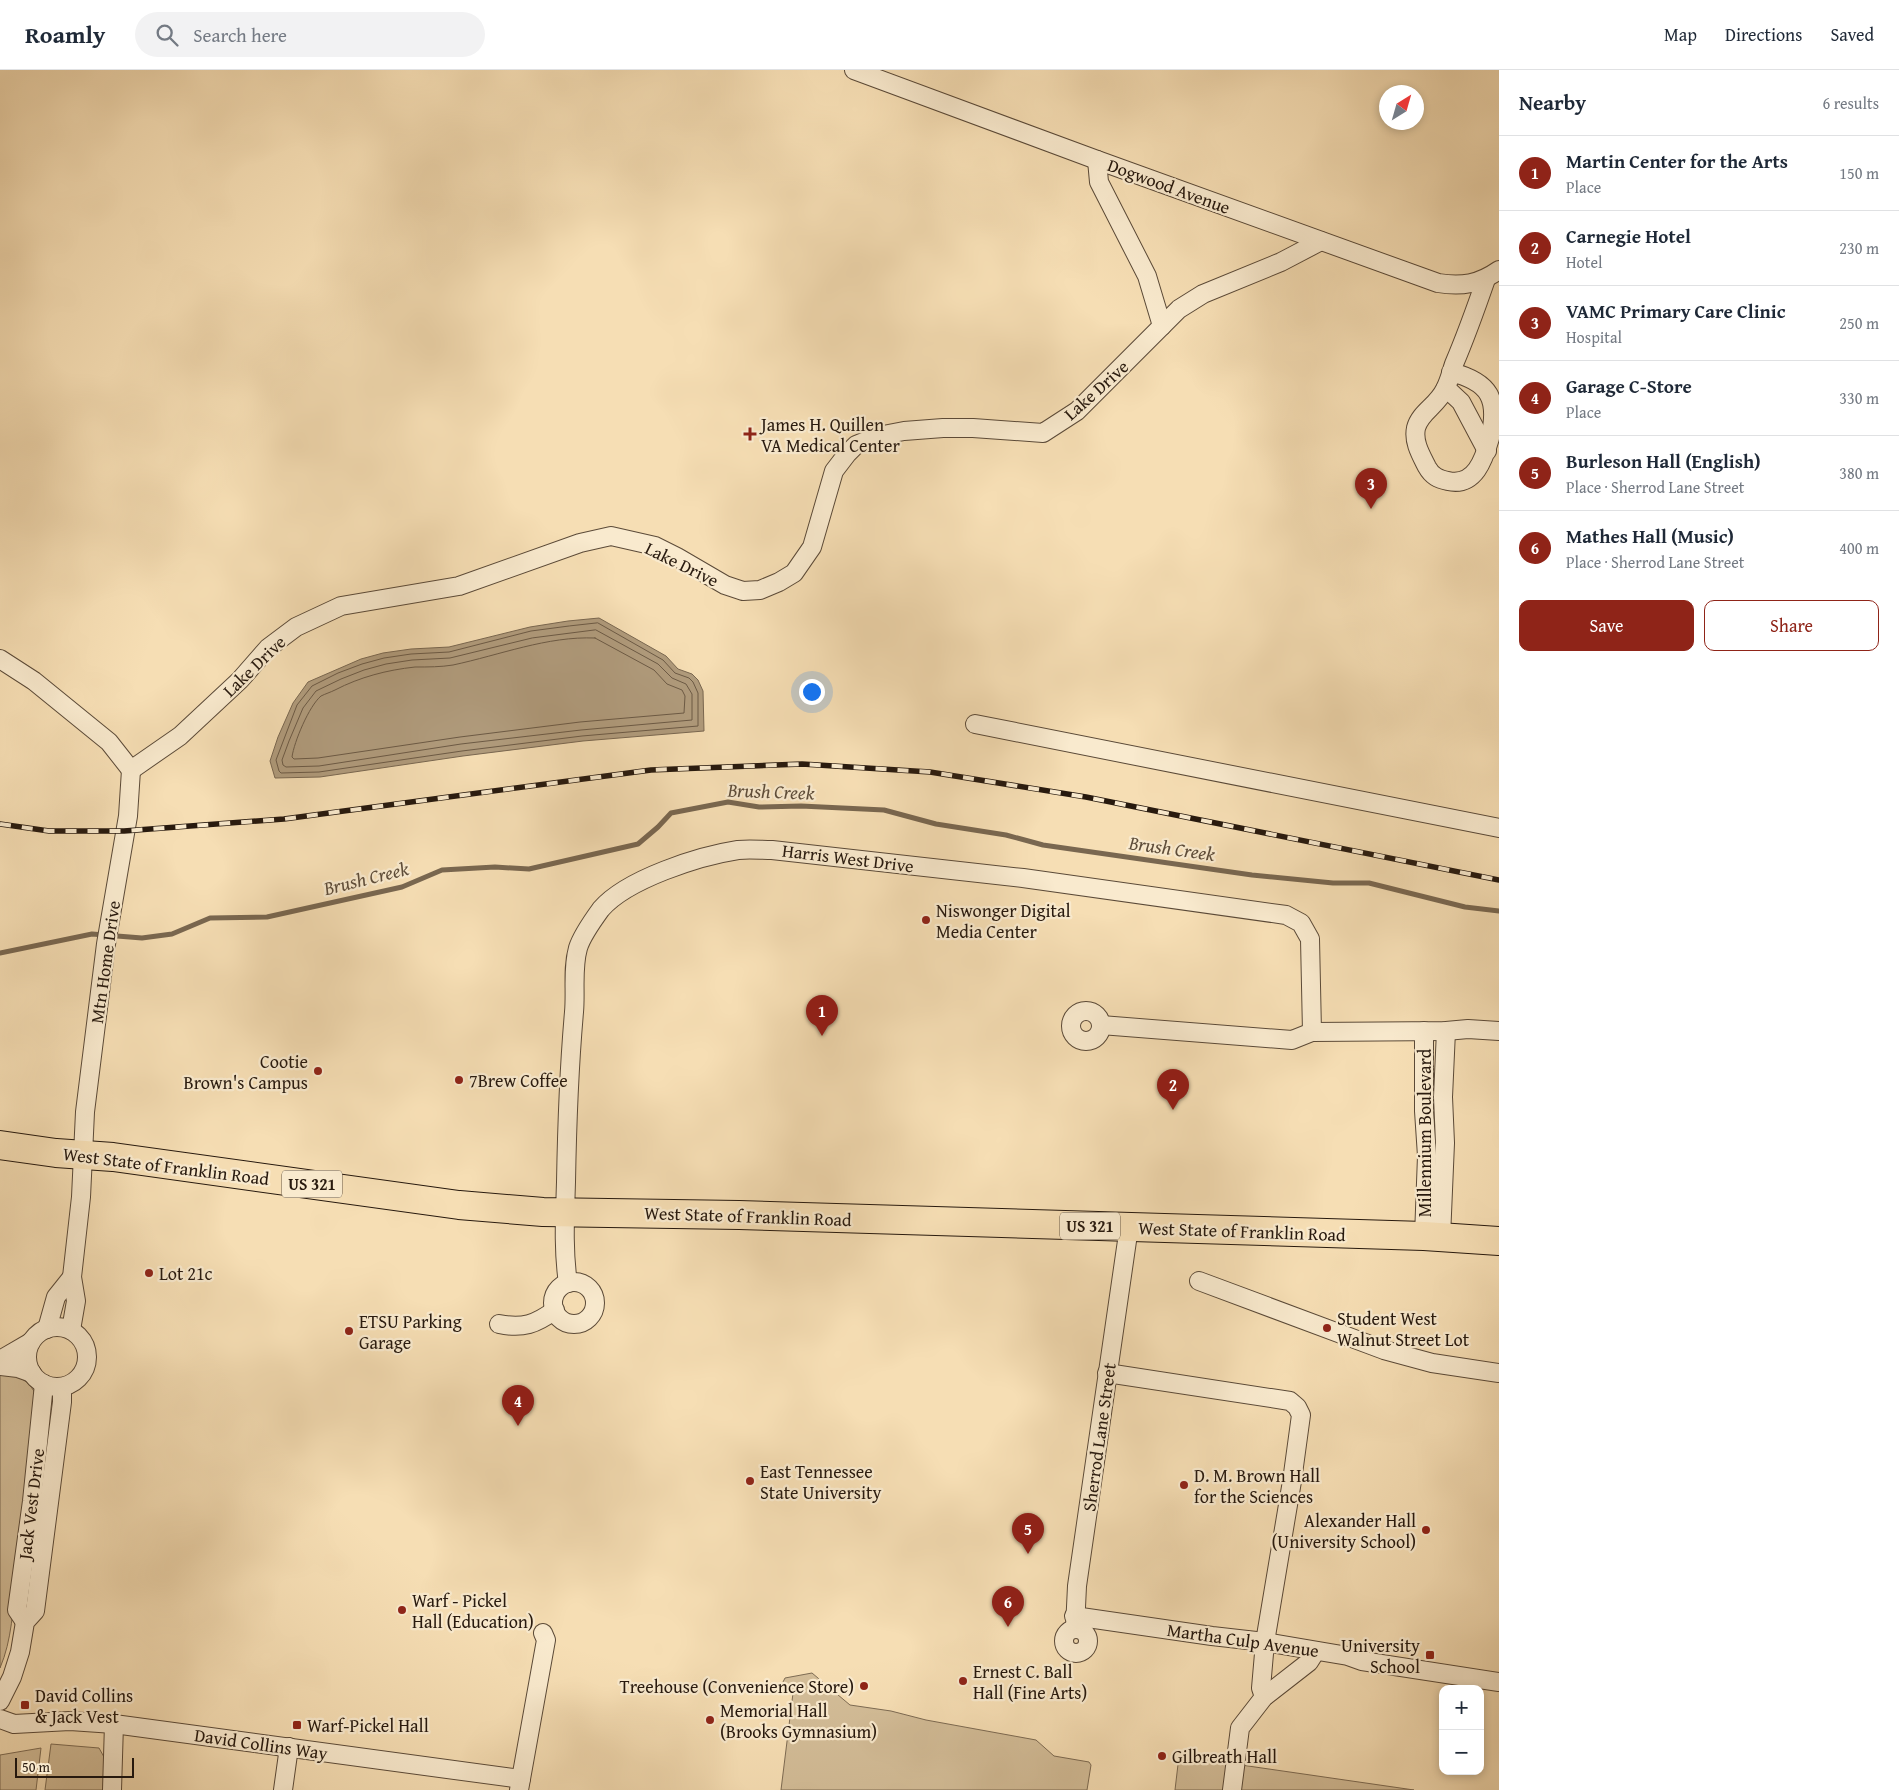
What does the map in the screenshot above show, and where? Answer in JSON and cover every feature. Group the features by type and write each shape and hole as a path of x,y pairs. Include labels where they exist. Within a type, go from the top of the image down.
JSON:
{"highway":[{"name":"West State of Franklin Road","path":"0,1145 113,1157 459,1205 543,1212 739,1215 1432,1236 1499,1242"}],"street":[{"name":"Dogwood Avenue","path":"854,70 1438,283 1456,286 1492,274"},
{"path":"1097,160 1099,182 1147,276 1162,326"},
{"name":"Lake Drive","path":"131,770 180,736 240,680 268,648 296,627 341,606 460,586 580,543 611,536 655,546 725,585 744,591 760,590 779,582 794,573 812,547 834,471 856,445 878,436 943,428 974,428 1042,433 1077,412 1179,309 1203,294 1282,262 1321,241"},
{"path":"1449,380 1468,378 1482,386 1491,396 1496,410 1496,422 1487,451 1478,469 1471,477 1462,482 1452,482 1436,478 1430,471 1415,440 1416,427 1421,416 1439,402 1492,274"},
{"path":"1449,380 1487,451"},
{"path":"0,659 34,681 109,742 131,770"},
{"path":"974,724 1499,828"},
{"name":"Mtn Home Drive","path":"83,1155 85,1112 106,944 128,816 131,770"},
{"name":"Harris West Drive","path":"568,1284 564,1243 567,1115 574,1008 574,971 578,948 602,908 617,894 662,872 707,857 740,850 772,850 1023,878 1286,915 1301,922 1310,939 1312,1032"},
{"path":"1101,1025 1292,1040 1312,1032 1468,1030 1499,1032"},
{"name":"Millennium Boulevard","path":"1424,1031 1424,1111 1432,1236"},
{"path":"1432,1236 1445,1142 1443,1097 1446,1031"},
{"path":"71,1330 76,1301 72,1276 81,1197 83,1155"},
{"name":"Sherrod Lane Street","path":"1071,1628 1129,1227"},
{"path":"47,1329 56,1297 72,1276"},
{"path":"1199,1281 1384,1350 1432,1363 1499,1373"},
{"path":"568,1284 582,1284 592,1293 595,1299 593,1313 583,1322 570,1323 558,1316 555,1310 555,1297 558,1291 568,1284"},
{"path":"499,1324 509,1326 534,1324 555,1310"},
{"path":"0,1360 31,1342 37,1335 47,1329 63,1328 71,1330 79,1336 87,1352 88,1362 80,1378 73,1383 56,1388 18,1368 0,1366"},
{"path":"31,1342 27,1360 38,1378"},
{"path":"1107,1373 1290,1401 1297,1407 1301,1415 1265,1642 1261,1688 1264,1696"},
{"name":"Jack Vest Drive","path":"25,1622 17,1610 32,1501 38,1378"},
{"name":"Jack Vest Drive","path":"0,1701 12,1677 20,1652 25,1622 35,1611 62,1402 62,1387"},
{"name":"Martha Culp Avenue","path":"1071,1628 1212,1636 1265,1642 1348,1656 1362,1661 1499,1682"},
{"path":"520,1784 546,1640 544,1633"},
{"path":"1232,1790 1240,1728 1264,1696 1309,1662 1316,1651"},
{"name":"David Collins Way","path":"0,1719 14,1724 70,1721 114,1724 289,1747 520,1784"},
{"path":"112,1790 114,1724"},
{"path":"283,1790 289,1747"}],"shaded area":[{"path":"11,1374 26,1382 36,1395 11,1624 0,1668 0,1375"},
{"path":"812,1673 850,1705 891,1711 926,1720 1036,1740 1054,1756 1089,1762 1091,1765 1087,1790 781,1790 793,1693 783,1682 785,1678"},
{"path":"51,1744 99,1748 104,1757 103,1790 45,1790"},
{"path":"41,1748 36,1790 0,1790 0,1755"},
{"path":"1179,1756 1414,1790 1175,1790"}],"water":[{"path":"599,618 666,656 678,669 692,674 698,680 703,691 704,731 583,741 320,777 275,778 270,761 278,737 293,703 308,682 361,659 383,653 449,647 530,627"}],"waterway":[{"name":"Brush Creek","path":"0,953 92,934 142,938 172,934 210,918 267,917 402,887 442,870 495,867 529,869 638,844 671,813 728,802 759,807 801,806 884,810 936,824 1006,835 1043,845 1252,875 1333,883 1369,883 1465,907 1499,911"}],"railway":[{"path":"0,824 49,831 124,831 284,819 651,770 802,764 930,772 1086,797 1499,880"}],"place":[{"name":"James H. Quillen VA Medical Center","path":"750,434"},
{"name":"VAMC Primary Care Clinic","path":"1371,509"},
{"name":"Niswonger Digital Media Center","path":"926,920"},
{"name":"Martin Center for the Arts","path":"822,1036"},
{"name":"Cootie Brown's Campus","path":"318,1071"},
{"name":"7Brew Coffee","path":"459,1080"},
{"name":"Carnegie Hotel","path":"1173,1110"},
{"name":"Lot 21c","path":"149,1273"},
{"name":"Student West Walnut Street Lot","path":"1327,1328"},
{"name":"ETSU Parking Garage","path":"349,1331"},
{"name":"Garage C-Store","path":"518,1426"},
{"name":"East Tennessee State University","path":"750,1481"},
{"name":"D. M. Brown Hall for the Sciences","path":"1184,1485"},
{"name":"Alexander Hall (University School)","path":"1426,1530"},
{"name":"Burleson Hall (English)","path":"1028,1554"},
{"name":"Warf - Pickel Hall (Education)","path":"402,1610"},
{"name":"Mathes Hall (Music)","path":"1008,1627"},
{"name":"University School","path":"1430,1655"},
{"name":"Ernest C. Ball Hall (Fine Arts)","path":"963,1681"},
{"name":"Treehouse (Convenience Store)","path":"864,1686"},
{"name":"David Collins & Jack Vest","path":"25,1705"},
{"name":"Memorial Hall (Brooks Gymnasium)","path":"710,1720"},
{"name":"Warf-Pickel Hall","path":"297,1725"},
{"name":"Gilbreath Hall","path":"1162,1756"}]}
